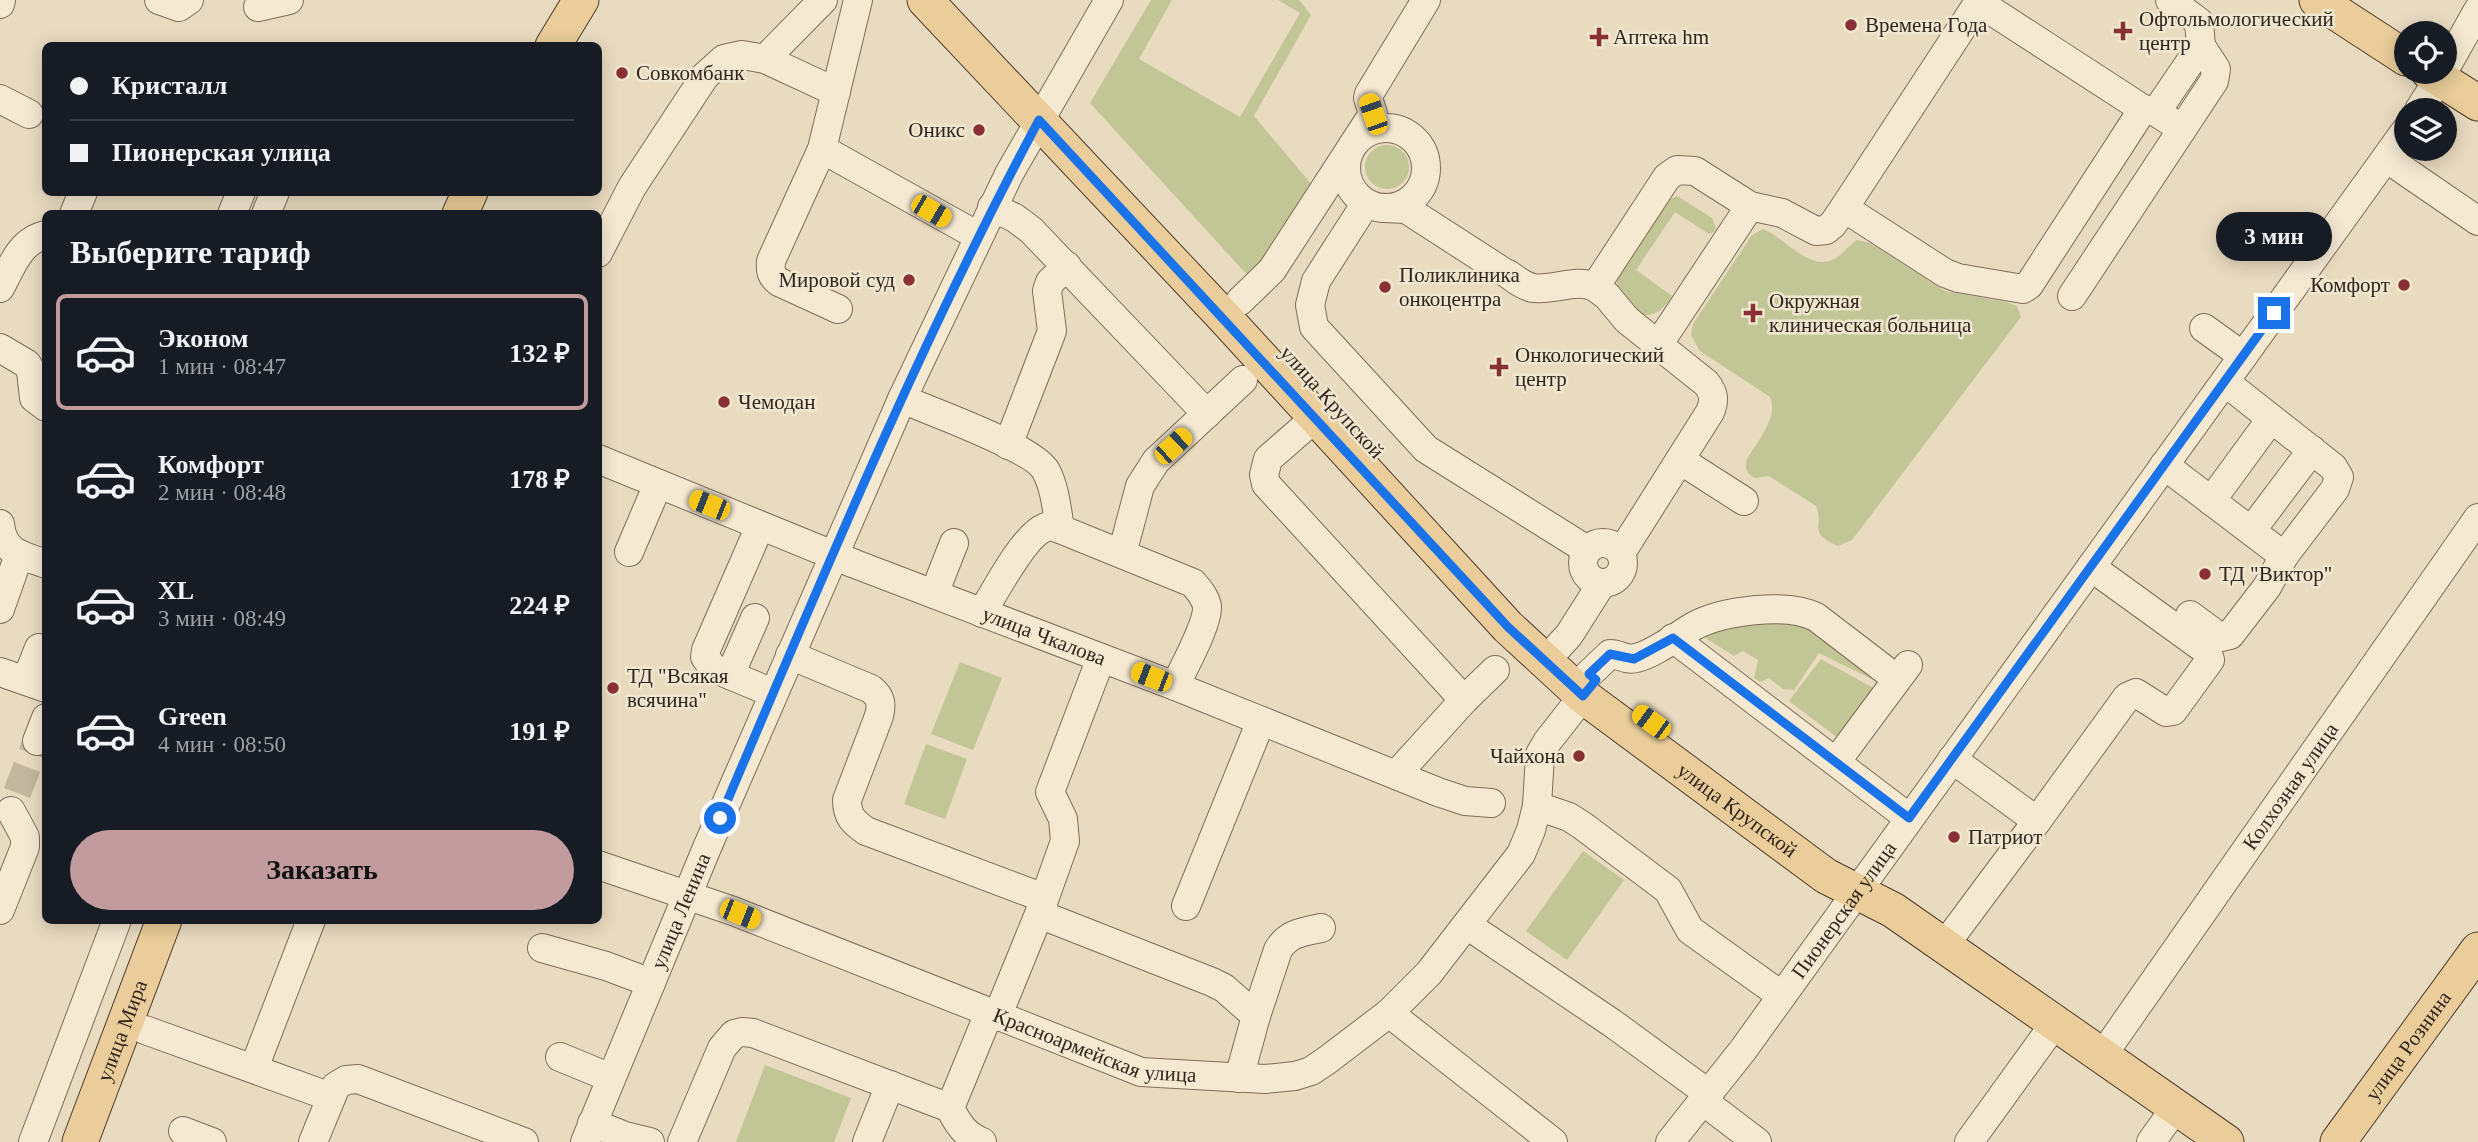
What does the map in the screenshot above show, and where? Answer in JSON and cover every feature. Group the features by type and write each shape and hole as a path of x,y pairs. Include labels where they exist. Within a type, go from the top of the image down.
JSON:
{"main road":[{"path":"531,42 556,0"},
{"path":"555,42 581,0"},
{"name":"улица Крупской","path":"925,0 1045,109 1240,301 1523,612 1551,654"},
{"name":"улица Крупской","path":"956,0 1045,109 1315,418 1508,627 1551,654 1589,684 1660,729 1840,858 1860,886 1893,910 2227,1142"},
{"path":"2317,0 2394,50"},
{"path":"2453,84 2478,103"},
{"name":"улица Мира","path":"80,1142 162,924"},
{"name":"улица Мира","path":"102,1142 185,924"},
{"name":"улица Рознина","path":"2338,1142 2478,950"}],"street":[{"path":"159,0 179,7 189,0"},
{"path":"258,7 289,0"},
{"path":"765,59 823,0"},
{"path":"838,309 779,282 772,277 770,269 771,261 822,149 858,0"},
{"name":"улица Ленина","path":"589,1133 687,895 902,399 992,207 1109,0"},
{"path":"1426,0 1368,98 1373,114 1413,138 1424,154 1425,174 1316,281 1310,305 1314,327 1426,449 1587,550"},
{"path":"2072,296 2216,75 2216,69 2201,46 2199,22 2170,0"},
{"path":"1595,287 1672,173 1684,169 1695,171 1749,206 1782,213 1816,231 1826,230 1844,208 1979,1 2182,129"},
{"path":"2457,44 2478,10"},
{"path":"1844,208 1945,273 1958,278 2023,289 2029,285 2150,111 2201,46"},
{"path":"602,245 632,187 714,66 733,56 752,56 765,59 836,92"},
{"path":"0,99 29,114"},
{"path":"1240,301 1272,270 1373,114"},
{"path":"1404,132 1376,129 1358,139 1348,156 1348,178 1351,187 1394,203 1530,287 1583,283 1595,287 1607,296 1626,320 1706,383 1713,392 1714,402 1710,412 1621,552 1623,565 1620,573 1610,582 1602,583 1593,580 1584,569 1583,559 1587,550 1602,542 1611,544 1621,552"},
{"name":"Пионерская улица","path":"1670,1142 1782,996 2394,147"},
{"path":"822,149 978,236"},
{"path":"2386,158 2478,221"},
{"path":"1658,345 1749,206"},
{"path":"992,207 1015,218 1031,230 1207,414"},
{"path":"0,288 21,250 31,241 42,237"},
{"path":"1008,445 1052,331 1047,291 1050,282 1067,266"},
{"path":"2204,328 2244,356"},
{"path":"0,348 27,364 31,371 34,398 42,404"},
{"path":"1122,554 1140,486 1156,461 1243,380"},
{"path":"2097,559 2222,637 2230,635 2267,587 2284,556 2338,484 2339,477 2333,467 2225,382"},
{"path":"902,399 1008,445 1039,462 1046,471 1055,498 1060,529"},
{"path":"1315,418 1268,459 1264,475 1266,484 1464,700"},
{"path":"2211,501 2271,419"},
{"path":"2251,531 2312,450"},
{"path":"1680,460 1744,501"},
{"name":"улица Чкалова","path":"602,461 833,555 1175,686 1396,775 1465,801 1491,803"},
{"path":"2164,466 2284,556"},
{"path":"629,552 658,484"},
{"name":"Колхозная улица","path":"2102,1056 2478,518"},
{"path":"0,524 1,537 11,550 42,563"},
{"path":"760,526 705,657 713,668 774,693"},
{"path":"982,612 1019,553 1034,535 1051,526 1060,529 1193,583 1201,591 1207,607 1204,621 1175,686"},
{"path":"934,594 954,543"},
{"path":"0,609 19,555"},
{"path":"1944,946 2127,697 2136,693 2166,712 2173,711 2210,660 2207,651 2097,559"},
{"path":"1551,654 1569,635 1602,583"},
{"path":"1836,762 1902,672 1807,612 1790,610 1729,613 1712,618 1673,638 1909,818"},
{"path":"730,675 755,618"},
{"name":"Красноармейская улица","path":"602,866 687,895 1141,1072 1282,1079 1311,1071 1389,1013 1429,973 1521,855 1537,806 1541,754 1610,654 1634,659 1673,638"},
{"path":"24,681 39,648"},
{"path":"790,654 871,689 878,695 882,705 846,800 847,814 855,824 1212,982 1224,988 1256,1016"},
{"path":"950,1108 1042,906 1065,841 1063,819 1050,792 1101,658"},
{"path":"1396,775 1495,670"},
{"path":"1186,906 1261,721"},
{"path":"1952,759 2037,821"},
{"path":"0,910 25,847 25,837 10,804"},
{"path":"1537,806 1569,817 1668,890 1690,930 1782,996"},
{"path":"33,1142 115,924"},
{"path":"254,1068 309,924"},
{"path":"1467,925 1612,1023 1706,1097 1756,1142"},
{"path":"1238,1077 1278,950 1291,935 1321,928"},
{"path":"542,948 606,966 651,983"},
{"path":"1389,1013 1553,1142"},
{"path":"1969,1142 2055,1023"},
{"path":"145,1030 331,1097"},
{"path":"682,1142 722,1048 734,1034 742,1032 753,1033 950,1108 959,1127 972,1138 982,1142"},
{"path":"560,1057 611,1078"},
{"path":"313,1142 336,1086 346,1080 358,1079 524,1142"},
{"path":"867,1142 890,1086"},
{"path":"2151,1142 2176,1107"},
{"path":"183,1131 212,1142"},
{"path":"589,1133 625,1136 650,1142"}],"green space":[{"path":"1151,0 1172,0 1139,59 1240,117 1300,13 1278,0 1299,0 1311,15 1254,116 1312,185 1251,279 1090,103"},
{"path":"1387,145 1403,151 1409,167 1403,183 1387,189 1371,183 1365,167 1371,151"},
{"path":"1677,196 1712,218 1716,228 1709,234 1675,212 1636,270 1672,296 1658,312 1638,315 1616,291 1618,275 1668,200"},
{"path":"1763,229 1799,253 1817,261 1827,262 1836,258 1857,240 1870,243 1945,291 2006,302 2017,306 2021,317 1852,540 1838,546 1819,533 1816,506 1769,476 1756,478 1748,473 1747,459 1772,413 1770,397 1700,351 1691,335 1693,324 1752,235"},
{"path":"1798,614 1884,685 1819,653 1794,690 1783,689 1769,678 1760,682 1754,678 1758,660 1743,651 1734,656 1693,630"},
{"path":"1821,659 1875,689 1838,738 1789,701"},
{"path":"960,662 1002,678 973,750 931,734"},
{"path":"926,744 967,759 945,819 904,804"},
{"path":"1583,851 1624,880 1567,960 1526,931"},
{"path":"765,1065 851,1098 834,1142 736,1142"}],"tunnel":[{"path":"17,793 37,741"}],"place":[{"name":"Времена Года","path":"1851,25"},
{"name":"Офтольмологический центр","path":"2123,31"},
{"name":"Аптека hm","path":"1599,37"},
{"name":"Совкомбанк","path":"622,73"},
{"name":"Оникс","path":"979,130"},
{"name":"Мировой суд","path":"909,280"},
{"name":"Комфорт","path":"2404,285"},
{"name":"Поликлиника онкоцентра","path":"1385,287"},
{"name":"Окружная клиническая больница","path":"1753,313"},
{"name":"Онкологический центр","path":"1499,367"},
{"name":"Чемодан","path":"724,402"},
{"name":"ТД \"Виктор\"","path":"2205,574"},
{"name":"ТД \"Всякая всячина\"","path":"613,688"},
{"name":"Чайхона","path":"1579,756"},
{"name":"Патриот","path":"1954,837"}],"route":[{"path":"720,818 902,399 978,236 1039,120 1508,627 1583,696 1596,680 1589,674 1606,656 1615,654 1634,659 1673,638 1909,818 2274,313"}]}
